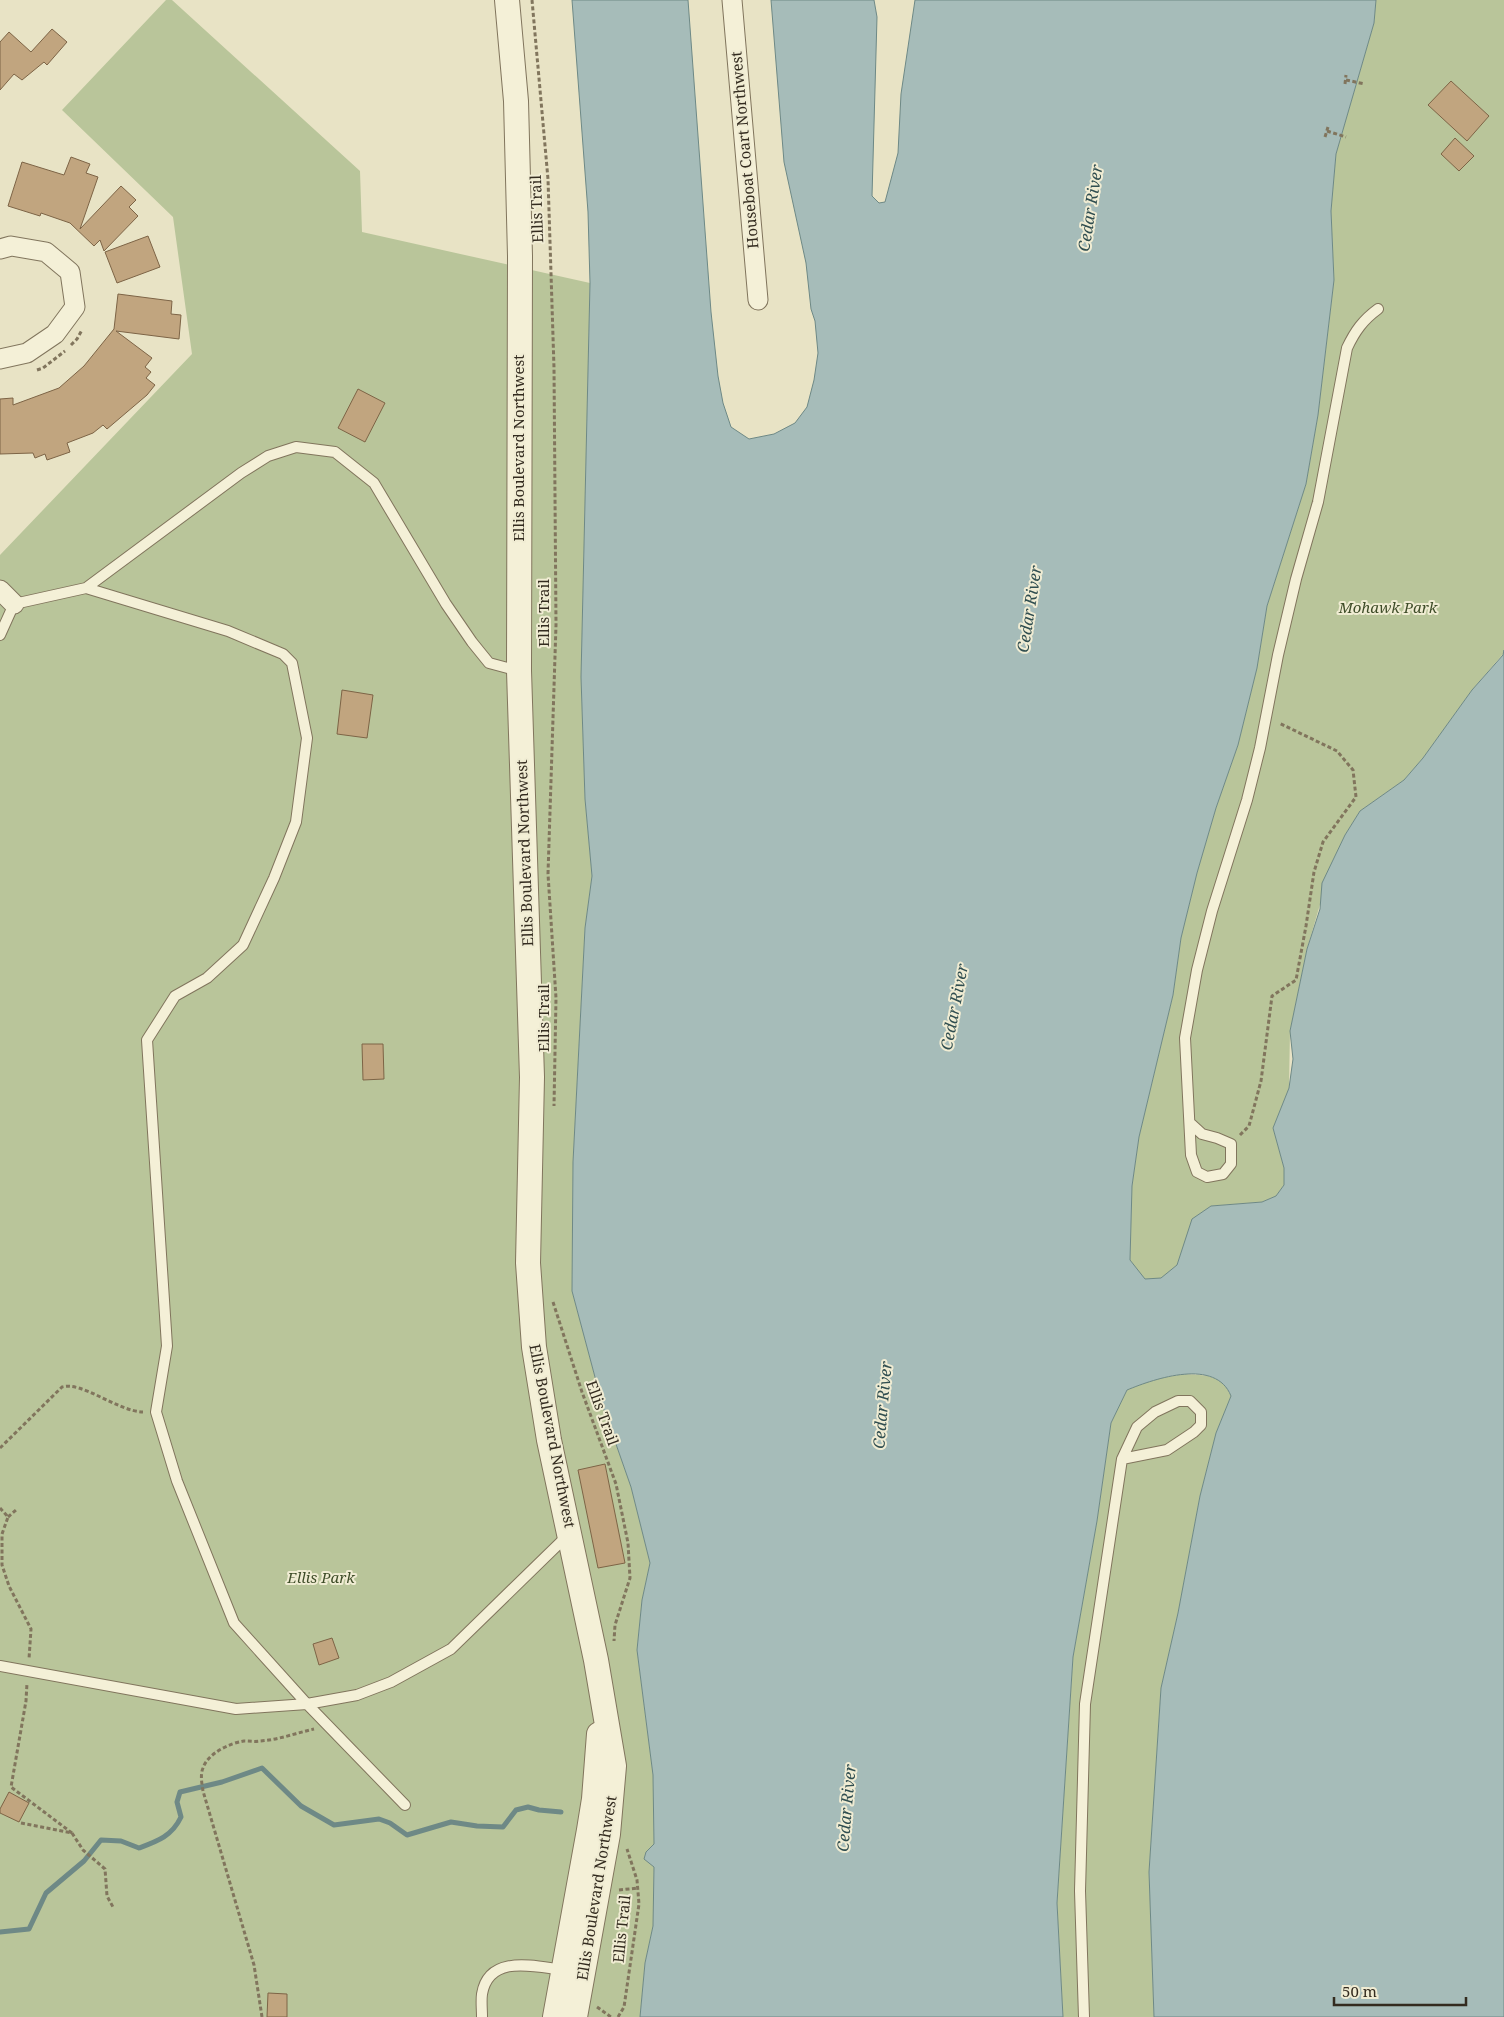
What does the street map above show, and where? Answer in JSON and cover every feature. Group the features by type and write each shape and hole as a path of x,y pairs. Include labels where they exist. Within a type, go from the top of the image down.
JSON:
{"street":[{"name":"Ellis Boulevard Northwest","path":"507,0 516,101 520,256 519,671 532,1077 528,1263 534,1347 549,1440 596,1660 602,1700 594,1799 574,1970 554,2017"},
{"name":"Houseboat Coart Northwest","path":"732,0 758,300"},
{"path":"0,249 11,246 46,252 70,272 75,307 55,334 27,353 0,359"},
{"path":"0,590 14,604"},
{"name":"Ellis Boulevard Northwest","path":"574,1970 583,2009"}],"lane":[{"path":"1190,1123 1202,1134 1232,1144 1231,1164 1223,1174 1208,1178 1197,1172 1191,1155 1185,1038 1197,970 1212,911 1247,800 1282,636 1318,502 1347,348 1354,333 1365,319 1378,309"},
{"path":"0,635 14,604 86,588 241,473 268,456 296,447 335,452 374,483 446,604 472,642 489,663 519,671"},
{"path":"86,588 228,631 283,654 292,663 307,738 296,822 274,878 243,945 207,978 175,996 148,1040 166,1346 156,1412 178,1481 234,1623 307,1704 405,1805"},
{"path":"1084,2017 1080,1891 1085,1704 1122,1459 1138,1426 1155,1412 1178,1401 1190,1401 1201,1412 1201,1425 1167,1450 1122,1459"},
{"path":"0,1666 236,1709 307,1704 357,1695 391,1682 450,1649 570,1533"},
{"path":"482,2017 482,1994 486,1980 497,1970 509,1965 574,1970"}],"path":[{"name":"Ellis Trail","path":"532,0 548,178 554,368 556,625 548,874 556,998 554,1113"},
{"path":"1346,75 1345,82 1365,84"},
{"path":"1325,137 1328,129 1346,137"},
{"path":"1232,1144 1249,1126 1261,1081 1272,996 1296,980 1314,872 1323,842 1356,797 1353,770 1337,751 1266,717"},
{"name":"Ellis Trail","path":"552,1300 582,1392 616,1484 628,1543 630,1578 615,1625 614,1645"},
{"path":"0,1448 62,1387 66,1386 76,1386 126,1410 156,1412"},
{"path":"0,1508 8,1517"},
{"path":"16,1510 8,1517 2,1534 2,1565 9,1586 31,1629 31,1644 27,1671 26,1701 11,1787 72,1833 83,1850 105,1869 107,1896 113,1907"},
{"path":"262,2017 254,1966 203,1791 201,1777 203,1767 219,1750 242,1742 261,1741 329,1726"},
{"path":"21,1823 72,1833"},
{"name":"Ellis Trail","path":"618,2017 624,2007 639,1904 638,1880 625,1843"},
{"path":"612,1891 638,1888"},
{"path":"583,2009 611,2017"}],"green space":[{"name":"Ellis Park","path":"166,0 172,0 360,171 362,232 590,283 581,677 585,799 592,876 585,928 573,1162 572,1291 603,1407 631,1487 650,1563 642,1600 637,1650 653,1775 654,1844 646,1852 654,1867 653,1926 645,1963 640,2017 0,2017 0,555 192,354 173,217 62,110"},
{"name":"Mohawk Park","path":"1376,0 1504,0 1504,650 1503,654 1472,690 1423,758 1404,780 1360,811 1345,835 1333,860 1307,949 1290,1031 1289,1088 1273,1128 1284,1168 1284,1185 1276,1196 1262,1202 1211,1206 1193,1219 1177,1265 1161,1279 1143,1279 1130,1260 1132,1186 1139,1137 1173,995 1181,938 1197,873 1216,808 1238,745 1257,668 1267,606 1306,484 1318,415 1334,280 1331,211 1336,154 1374,23"},
{"path":"1183,1374 1218,1379 1223,1383 1231,1396 1216,1433 1200,1496 1178,1613 1161,1688 1149,1872 1154,2017 1063,2017 1057,1903 1073,1657 1097,1521 1111,1423 1127,1390 1151,1380"}],"water":[{"name":"Cedar River","path":"572,0 688,0 711,312 718,376 723,403 731,427 749,439 774,434 795,423 807,407 818,353 806,263 784,162 771,0 874,0 877,17 872,196 879,203 885,202 898,153 901,94 915,0 1376,0 1374,23 1336,154 1331,211 1334,280 1318,415 1306,484 1267,606 1257,668 1238,745 1216,808 1181,938 1173,995 1139,1137 1132,1186 1130,1260 1145,1279 1161,1278 1177,1265 1192,1219 1211,1206 1262,1202 1276,1196 1284,1185 1284,1168 1273,1128 1289,1088 1293,1059 1290,1031 1307,949 1320,909 1322,883 1345,835 1360,811 1404,780 1423,758 1472,690 1503,655 1504,650 1504,2017 1154,2017 1149,1872 1161,1688 1178,1613 1200,1496 1216,1433 1231,1396 1223,1384 1212,1377 1199,1374 1184,1374 1153,1381 1127,1390 1111,1423 1097,1521 1073,1657 1057,1903 1063,2017 640,2017 645,1963 653,1926 654,1867 644,1859 646,1852 654,1844 653,1775 637,1650 642,1600 650,1563 631,1487 603,1407 572,1291 573,1162 585,928 592,876 585,799 581,677 590,283 588,212"}],"building":[{"path":"52,29 67,42 47,65 44,62 22,80 14,74 0,90 0,42 9,32 31,52"},
{"path":"1451,81 1489,116 1467,141 1428,105"},
{"path":"1455,138 1474,156 1459,171 1441,154"},
{"path":"71,157 90,164 86,173 98,177 80,229 121,186 136,200 129,207 138,216 104,251 100,240 94,246 70,223 41,213 40,216 8,206 22,162 64,175"},
{"path":"148,236 160,267 117,283 105,252"},
{"path":"118,294 172,301 171,314 181,315 179,339 116,331 152,358 145,367 151,372 146,378 155,385 147,395 107,429 103,425 93,433 67,443 70,452 47,460 45,454 35,458 33,453 0,454 0,399 13,398 13,405 59,388 84,366 114,329"},
{"path":"358,389 385,403 365,442 338,428"},
{"path":"342,690 373,695 367,738 337,734"},
{"path":"362,1044 383,1044 384,1079 363,1080"},
{"path":"605,1464 625,1563 598,1568 578,1470"},
{"path":"332,1638 339,1658 319,1665 313,1644"},
{"path":"9,1792 29,1803 19,1822 0,1813 0,1809"},
{"path":"268,1993 287,1994 287,2017 267,2017"}],"waterway":[{"path":"0,1932 29,1929 46,1893 84,1861 101,1840 121,1841 139,1848 152,1843 169,1833 181,1817 177,1802 180,1792 222,1782 262,1768 301,1806 334,1825 379,1819 390,1823 407,1835 451,1822 503,1827 516,1810 528,1807 561,1812"}]}
